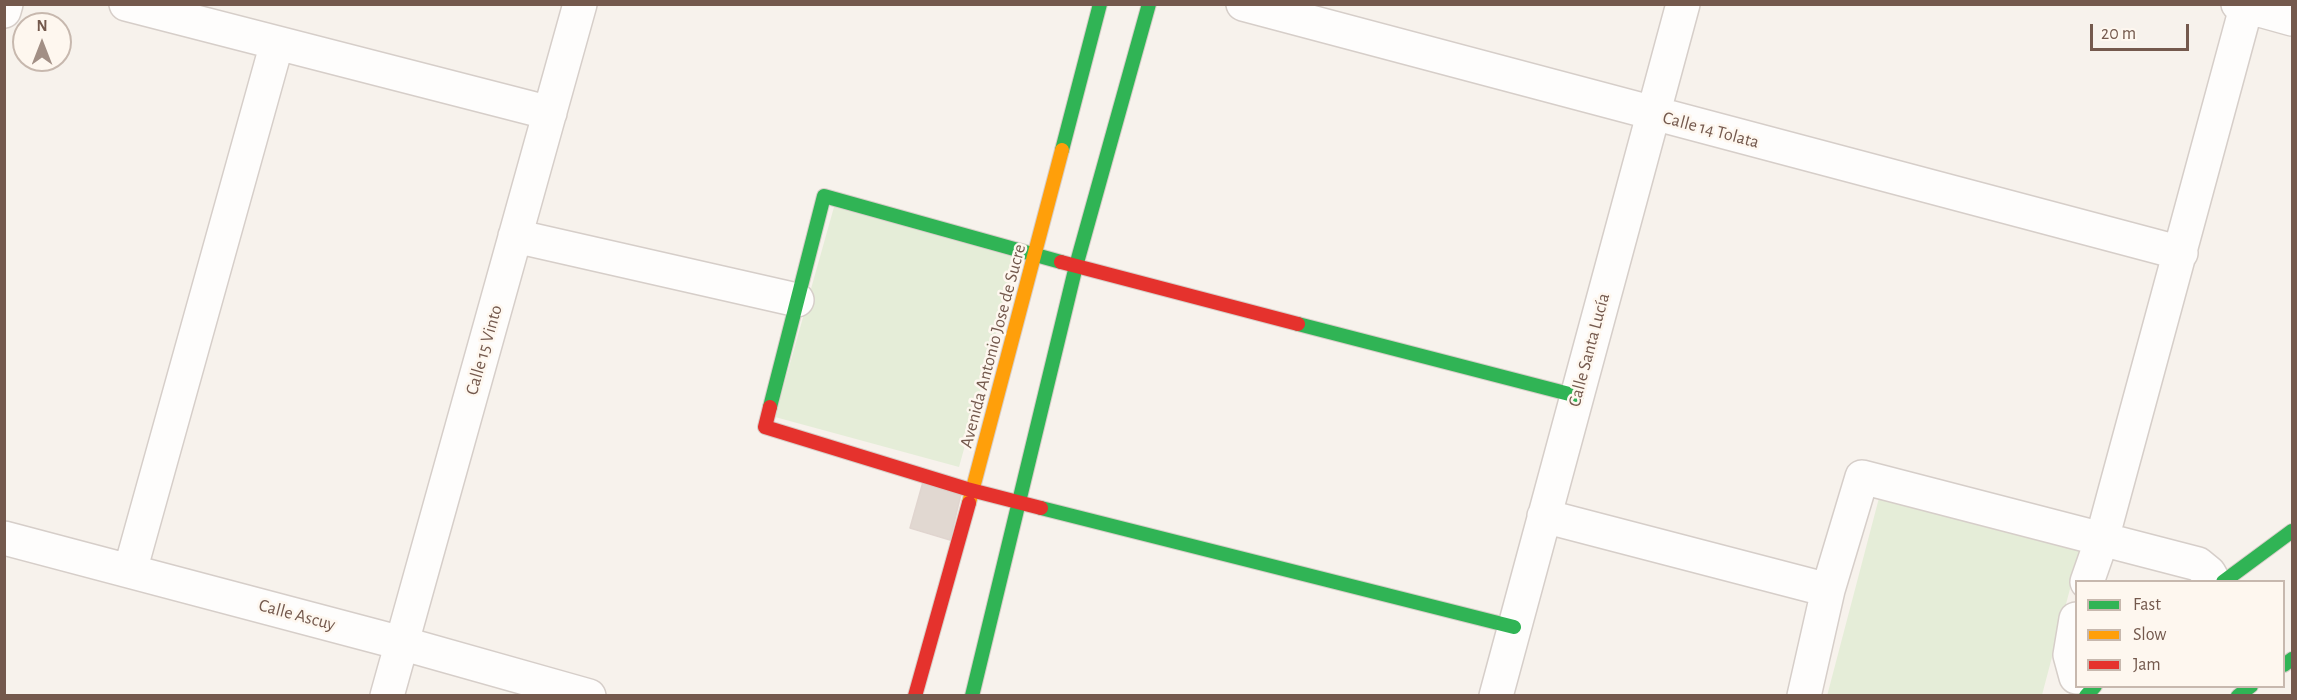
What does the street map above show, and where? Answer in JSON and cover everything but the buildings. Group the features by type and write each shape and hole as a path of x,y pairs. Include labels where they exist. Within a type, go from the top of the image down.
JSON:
{"street":[{"path":"4,11 6,4"},
{"path":"126,4 550,113"},
{"name":"Calle 15 Vinto","path":"387,696 580,4"},
{"name":"Avenida Antonio Jose de Sucre","path":"915,696 974,490 1100,4"},
{"path":"972,696 1076,266 1149,4"},
{"name":"Calle 14 Tolata","path":"1243,4 1653,115 2181,253"},
{"name":"Calle Santa Lucía","path":"1496,696 1683,4"},
{"path":"2088,580 2102,539 2181,253 2244,5 2292,19"},
{"path":"130,571 277,43"},
{"path":"1514,627 974,490 765,428 824,196 1036,253 1076,266 1576,396"},
{"path":"515,236 797,300"},
{"path":"1804,696 1828,590 1862,477 2198,564 2209,573 2213,580"},
{"path":"1544,516 1828,590"},
{"path":"2226,580 2292,531"},
{"name":"Calle Ascuy","path":"4,538 402,643 590,696"},
{"path":"2075,624 2070,655 2075,666"}],"green space":[{"path":"834,207 1017,258 959,467 775,417"},
{"path":"1879,498 2080,551 2042,695 1827,696"}],"traffic: fast":[{"path":"1062,150 1100,4"},
{"path":"972,696 1076,266 1149,4"},
{"path":"770,407 824,196 1061,262"},
{"path":"1298,324 1577,396"},
{"path":"1041,508 1514,627"},
{"path":"2226,580 2292,531"},
{"path":"2285,664 2292,659"},
{"path":"2086,696 2093,688"},
{"path":"2238,696 2248,688"}],"traffic: slow":[{"path":"969,503 1062,150"}],"traffic: jam":[{"path":"1061,262 1298,324"},
{"path":"770,407 765,427 967,489 1041,508"},
{"path":"915,696 969,503"}]}
